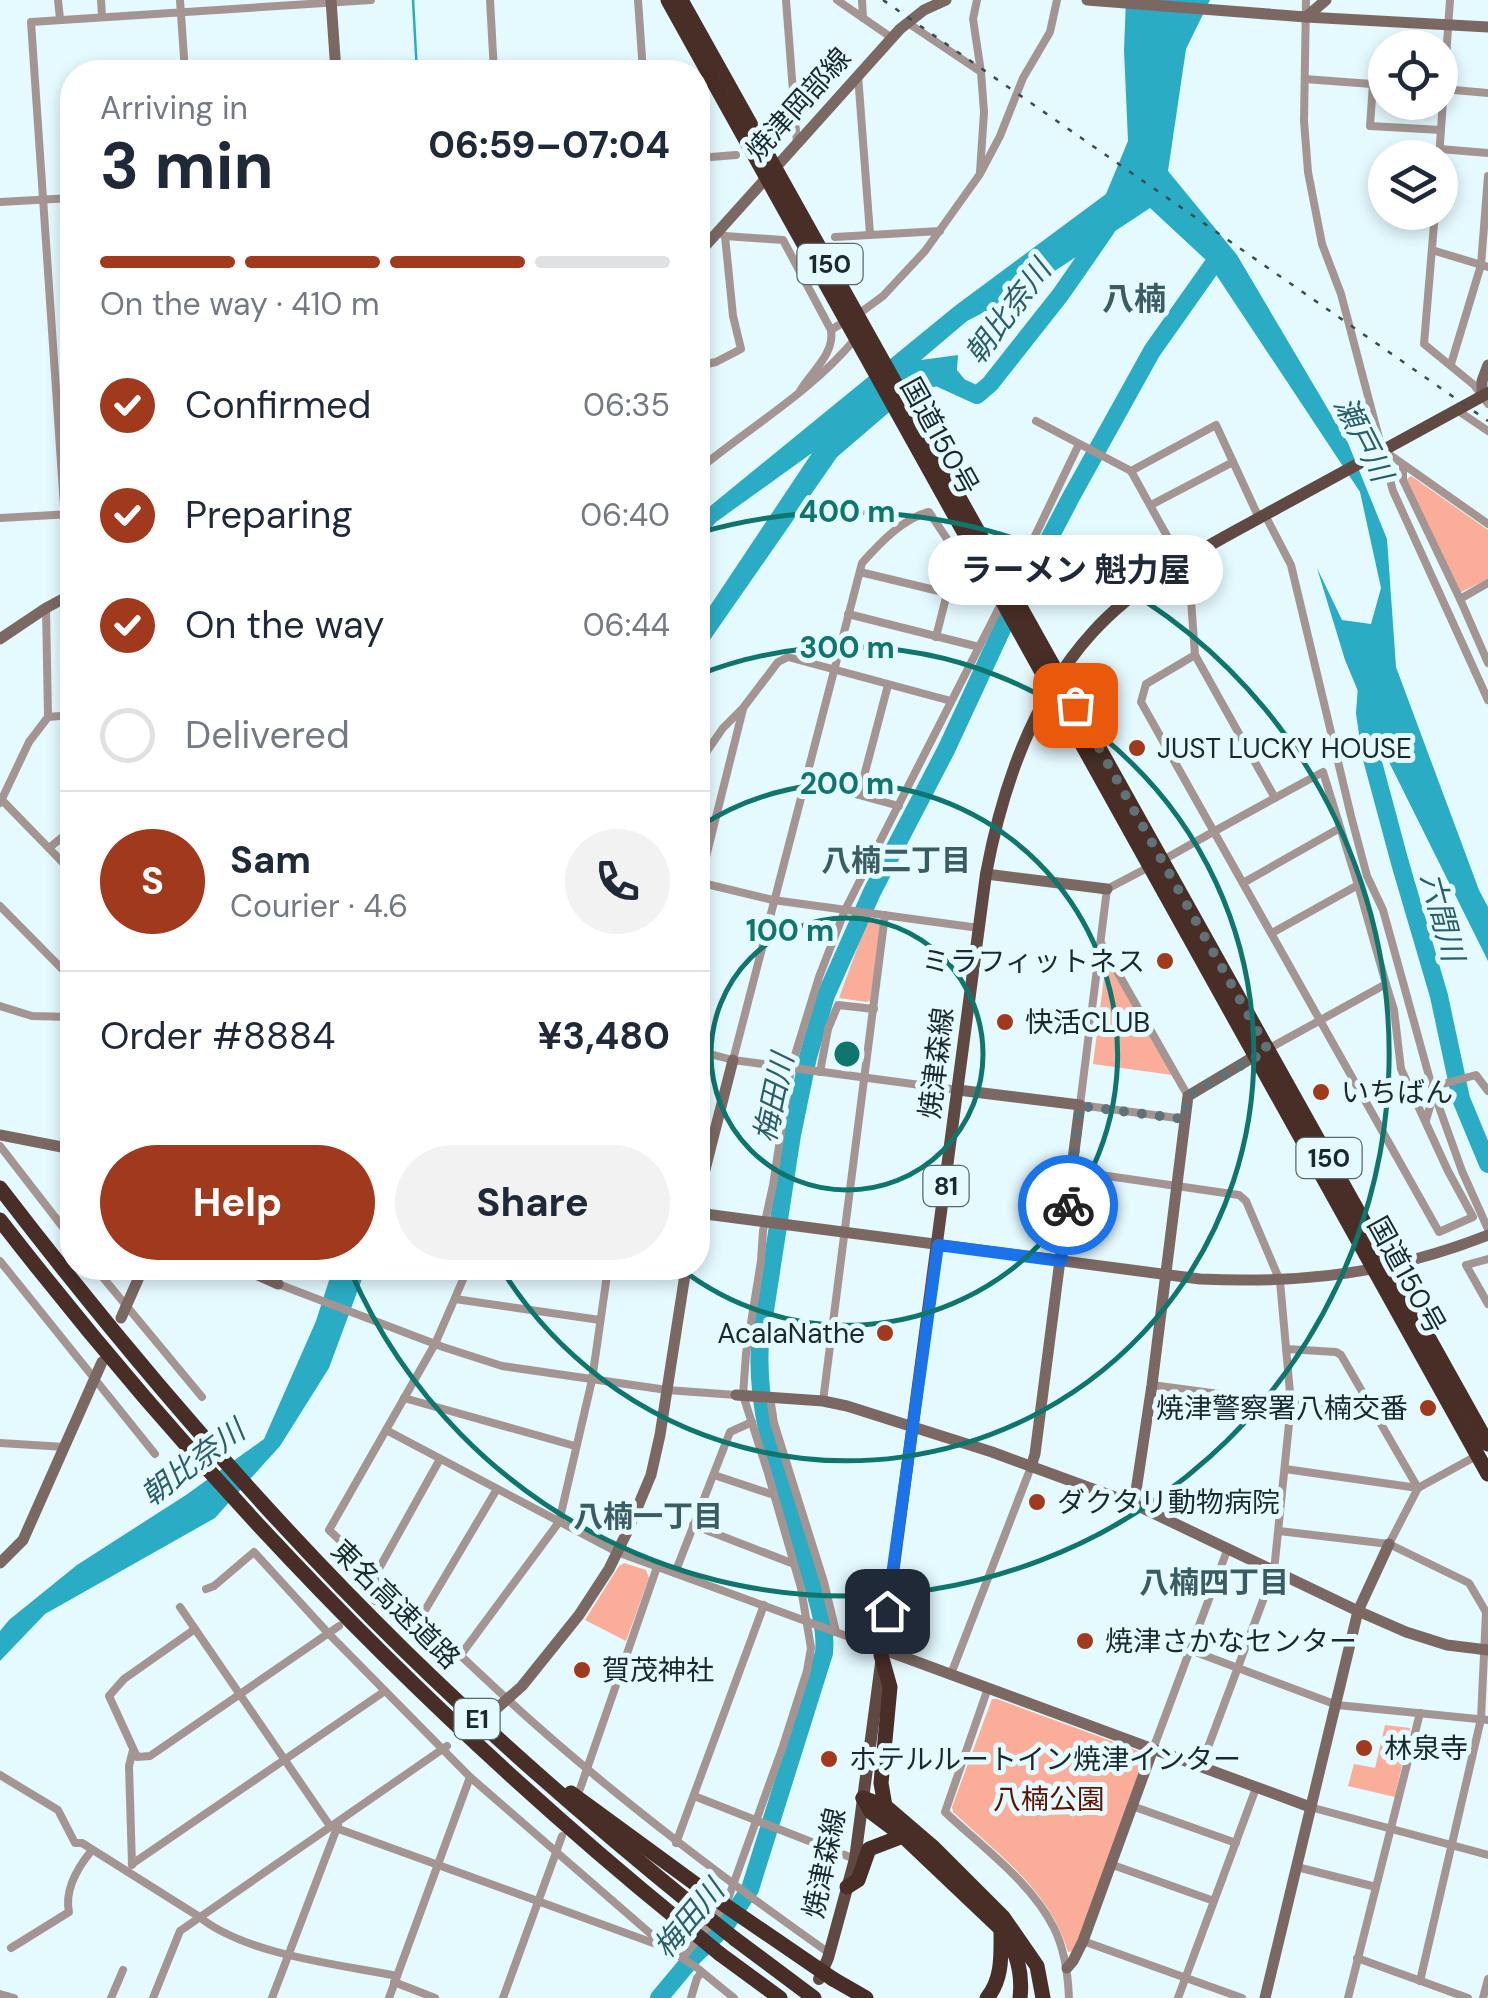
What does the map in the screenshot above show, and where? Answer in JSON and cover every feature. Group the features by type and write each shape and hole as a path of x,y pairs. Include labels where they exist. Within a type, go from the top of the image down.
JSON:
{"highway":[{"name":"国道150号","path":"668,0 704,60"},
{"name":"国道150号","path":"681,0 864,343 1483,1450 1488,1474"},
{"name":"国道150号","path":"710,70 771,172"},
{"name":"東名高速道路","path":"0,1188 60,1265"},
{"name":"東名高速道路","path":"0,1220 184,1443 380,1650 597,1852 720,1954 780,1998"},
{"name":"東名高速道路","path":"72,1280 196,1430 404,1650 606,1834 814,1998"},
{"path":"882,1652 890,1687 881,1783 885,1806"},
{"path":"503,1743 826,1979 866,1998"},
{"path":"863,1798 885,1806 972,1885 1037,1966 1043,1998"},
{"path":"863,1798 871,1812 1008,1931 1025,1955 1028,1998"},
{"path":"847,1887 858,1880 869,1849 903,1836"},
{"path":"987,1998 999,1975 1008,1931"},
{"path":"1008,1931 1022,1981 1020,1998"}],"main road":[{"name":"焼津森線","path":"826,1979 829,1953 855,1859 986,874 1011,774 1055,684 1075,654 1112,613 1185,561 1457,410 1486,398"}],"street":[{"path":"58,0 60,19"},
{"path":"101,0 102,16"},
{"path":"180,0 184,60"},
{"path":"60,414 31,22 371,0"},
{"path":"490,0 493,60"},
{"path":"638,0 643,60"},
{"path":"786,0 797,144"},
{"path":"837,0 892,38"},
{"path":"862,0 863,18"},
{"name":"焼津岡部線","path":"710,244 892,38 924,10 946,0"},
{"path":"977,0 972,19 984,112 980,174"},
{"path":"864,310 883,296 940,231 980,174 1023,78 1050,32 1056,0"},
{"path":"1087,0 1488,28"},
{"path":"1306,0 1300,16 1304,121 1308,172 1322,244 1341,294 1378,453 1488,700"},
{"path":"1300,16 1326,0"},
{"path":"1448,30 1450,0"},
{"path":"331,1 335,60"},
{"path":"908,23 980,72"},
{"path":"858,75 870,234"},
{"path":"1304,79 1368,84"},
{"path":"1458,90 1488,93"},
{"path":"1371,120 1370,126 1441,130"},
{"path":"1441,120 1441,140"},
{"path":"1458,153 1488,153"},
{"path":"710,157 736,156"},
{"path":"1451,364 1485,266 1488,176"},
{"path":"0,202 60,199"},
{"path":"1434,230 1424,344 1486,398"},
{"path":"835,237 940,231"},
{"path":"710,363 742,349 722,233 783,240 835,328 831,346 797,395"},
{"path":"1432,250 1485,266"},
{"path":"710,461 864,343"},
{"path":"1486,398 1482,381 1488,364"},
{"path":"1457,410 1488,432"},
{"path":"1036,421 1130,470 1185,561 1196,655 1275,798"},
{"path":"710,1215 1200,1279 1280,1281 1382,1268 1438,1254 1488,1232 1455,1154 1383,910 1367,876 1291,566 1267,514 1233,462 1216,424 1130,470"},
{"path":"683,1957 722,1909 734,1886 784,1746 811,1648 809,1622 794,1564 742,1395 766,1222 794,1068 819,978 848,910 951,701 1007,598 1079,444"},
{"path":"1378,453 1403,465 1488,524"},
{"path":"1152,505 1233,462"},
{"path":"1403,465 1403,480 1488,664"},
{"path":"710,1151 860,572 865,559 900,527 929,512 957,554 936,637"},
{"path":"0,518 60,514"},
{"path":"860,572 946,593"},
{"path":"1460,600 1488,584"},
{"path":"0,639 60,600"},
{"path":"46,608 48,717 30,742 1,801 60,859"},
{"path":"848,614 979,648"},
{"path":"986,874 1107,889 1156,864 1215,831 1323,772 1394,1010 1401,1070 1473,1217 1439,1232 1215,831 1140,702 1146,684 1196,655"},
{"path":"710,747 778,662 788,657 951,701"},
{"path":"860,795 888,685"},
{"path":"710,837 743,708"},
{"path":"48,717 60,716"},
{"path":"806,781 899,806"},
{"path":"1243,883 1340,828"},
{"path":"49,848 60,839"},
{"path":"1272,933 1358,885"},
{"path":"710,887 774,900 980,928"},
{"path":"951,1674 1035,1454 1107,889"},
{"path":"0,906 60,967"},
{"path":"823,1401 866,1078 882,914"},
{"path":"1101,943 1188,1096 1134,1504"},
{"path":"1188,1096 1386,984"},
{"path":"819,1071 838,1005 874,1009"},
{"path":"0,1006 32,1016 60,1019"},
{"path":"710,1054 1184,1119"},
{"path":"1434,1089 1476,1075 1488,1090"},
{"path":"1426,1120 1434,1089"},
{"path":"0,1136 60,1146"},
{"path":"0,1146 60,1224"},
{"path":"1072,1172 1243,1197 1280,1281 1291,1404 1274,1571 1201,1766"},
{"path":"1488,1259 1466,1265 1488,1304"},
{"path":"0,1261 156,1454"},
{"path":"102,1280 124,1312 202,1397"},
{"path":"124,1312 138,1280"},
{"path":"275,1280 386,1326 502,1366 667,1390 847,1406 1134,1504 1358,1611 1430,1640 1487,1650"},
{"path":"463,1280 435,1344 330,1530 460,1656 588,1769 676,1843 829,1953"},
{"path":"460,1656 559,1522 592,1380 606,1280"},
{"path":"494,1711 537,1668 578,1615 617,1552 650,1475 664,1413 684,1280"},
{"path":"455,1299 600,1320"},
{"path":"1286,1350 1341,1355 1418,1488"},
{"path":"0,1563 24,1540 102,1362"},
{"path":"1152,1385 1376,1415"},
{"path":"769,1397 835,1632"},
{"path":"404,1398 575,1446"},
{"path":"675,1573 730,1432 752,1422"},
{"path":"386,1430 617,1552 1310,1807 1488,1855"},
{"path":"0,1443 66,1447"},
{"path":"1265,1998 1358,1611 1418,1488 1483,1450"},
{"path":"376,1574 440,1458"},
{"path":"1285,1470 1418,1488"},
{"path":"714,1475 774,1495"},
{"path":"421,1617 497,1489"},
{"path":"693,1525 794,1564"},
{"path":"1279,1530 1389,1544 1469,1583 1486,1612 1484,1720 1420,1981"},
{"path":"1066,1968 1083,1941 1228,1548"},
{"path":"206,1589 254,1552 470,1777 667,1948"},
{"path":"580,1788 658,1567"},
{"path":"375,1601 392,1590"},
{"path":"676,1843 764,1606"},
{"path":"180,1607 285,1760 335,1825 667,1948 734,1998"},
{"path":"195,1629 124,1679 109,1696 138,1757 150,1756 339,1626"},
{"path":"1190,1650 1337,1705 1484,1720"},
{"path":"988,1688 945,1812 1038,1903 1054,1928 1066,1968 1068,1998"},
{"path":"132,1864 385,1691"},
{"path":"1348,1998 1420,1713"},
{"path":"153,1998 180,1931 445,1747"},
{"path":"132,1874 129,1766 133,1750"},
{"path":"0,1775 58,1810 75,1844 82,1842 213,1929 272,1951 396,1979 435,1998"},
{"path":"389,1998 470,1777"},
{"path":"1178,1998 1256,1788"},
{"path":"694,1796 855,1859"},
{"path":"1132,1806 1236,1843"},
{"path":"272,1998 335,1825"},
{"path":"503,1998 562,1836"},
{"path":"10,1948 69,1912 66,1898 92,1850"},
{"path":"1110,1864 1214,1901"},
{"path":"1297,1866 1376,1887"},
{"path":"1083,1941 1242,1998"},
{"path":"1357,1958 1468,1998"},
{"path":"691,1998 700,1969"},
{"path":"110,1998 123,1970"},
{"path":"1483,1998 1488,1979"},
{"path":"0,1994 14,1998"}],"green space":[{"path":"1411,476 1488,530 1488,579 1461,592 1407,479"},
{"path":"867,921 881,925 870,1001 839,998"},
{"path":"1112,969 1172,1075 1093,1064 1105,970"},
{"path":"624,1563 646,1570 649,1578 626,1641 585,1620"},
{"name":"八楠公園","path":"992,1699 1144,1753 1074,1951 1068,1952 1060,1930 1036,1892 953,1812"},
{"path":"1385,1725 1410,1728 1395,1797 1348,1786 1354,1764 1375,1768"}],"water":[{"path":"1126,0 1210,0 1186,49 1168,171 1237,255 1348,443 1387,539 1396,667 1488,907 1488,961 1380,744 1345,660 1317,568 1342,620 1371,624 1381,588 1360,492 1207,261 1150,208 1023,292 967,321 921,360 958,355 957,370 977,395 952,384 915,390 837,457 710,640 710,606 812,453 710,529 710,506 955,306 1106,194 1128,141"},
{"path":"329,1280 362,1280 329,1368 280,1446 215,1518 45,1614 0,1661 0,1631 9,1620 77,1565 264,1439 316,1321"}],"waterway":[{"path":"413,0 416,60"},
{"name":"朝比奈川","path":"942,379 977,395 990,384 1106,229"},
{"name":"梅田川","path":"659,1998 725,1926 750,1889 824,1653 819,1607 767,1427 760,1343 792,1135 826,995 872,892 1071,497 1152,351 1219,256"},
{"name":"六間川","path":"1367,687 1365,713 1371,755 1439,996 1461,1099 1488,1164"}],"railway":[{"path":"883,0 1488,421"}],"way so far":[{"path":"1068,1205 1080,1106 1184,1119 1188,1096 1268,1050 1075,705"}],"place":[{"name":"ラーメン 魁力屋","path":"1075,705"},
{"name":"JUST LUCKY HOUSE","path":"1137,748"},
{"name":"ミラフィットネス","path":"1165,961"},
{"name":"快活CLUB","path":"1005,1022"},
{"name":"いちばん","path":"1321,1092"},
{"name":"AcalaNathe","path":"885,1333"},
{"name":"焼津警察署八楠交番","path":"1428,1408"},
{"name":"ダクタリ動物病院","path":"1037,1502"},
{"name":"焼津さかなセンター","path":"1085,1641"},
{"name":"賀茂神社","path":"582,1670"},
{"name":"林泉寺","path":"1364,1748"},
{"name":"ホテルルートイン焼津インター","path":"829,1759"}],"district":[{"name":"八楠","path":"1134,299"},
{"name":"八楠二丁目","path":"896,861"},
{"name":"八楠一丁目","path":"648,1517"},
{"name":"八楠四丁目","path":"1214,1583"}],"route":[{"path":"887,1611 938,1245 1061,1261 1068,1205"}],"water label":[{"name":"瀬戸川","path":"1363,439"}]}
